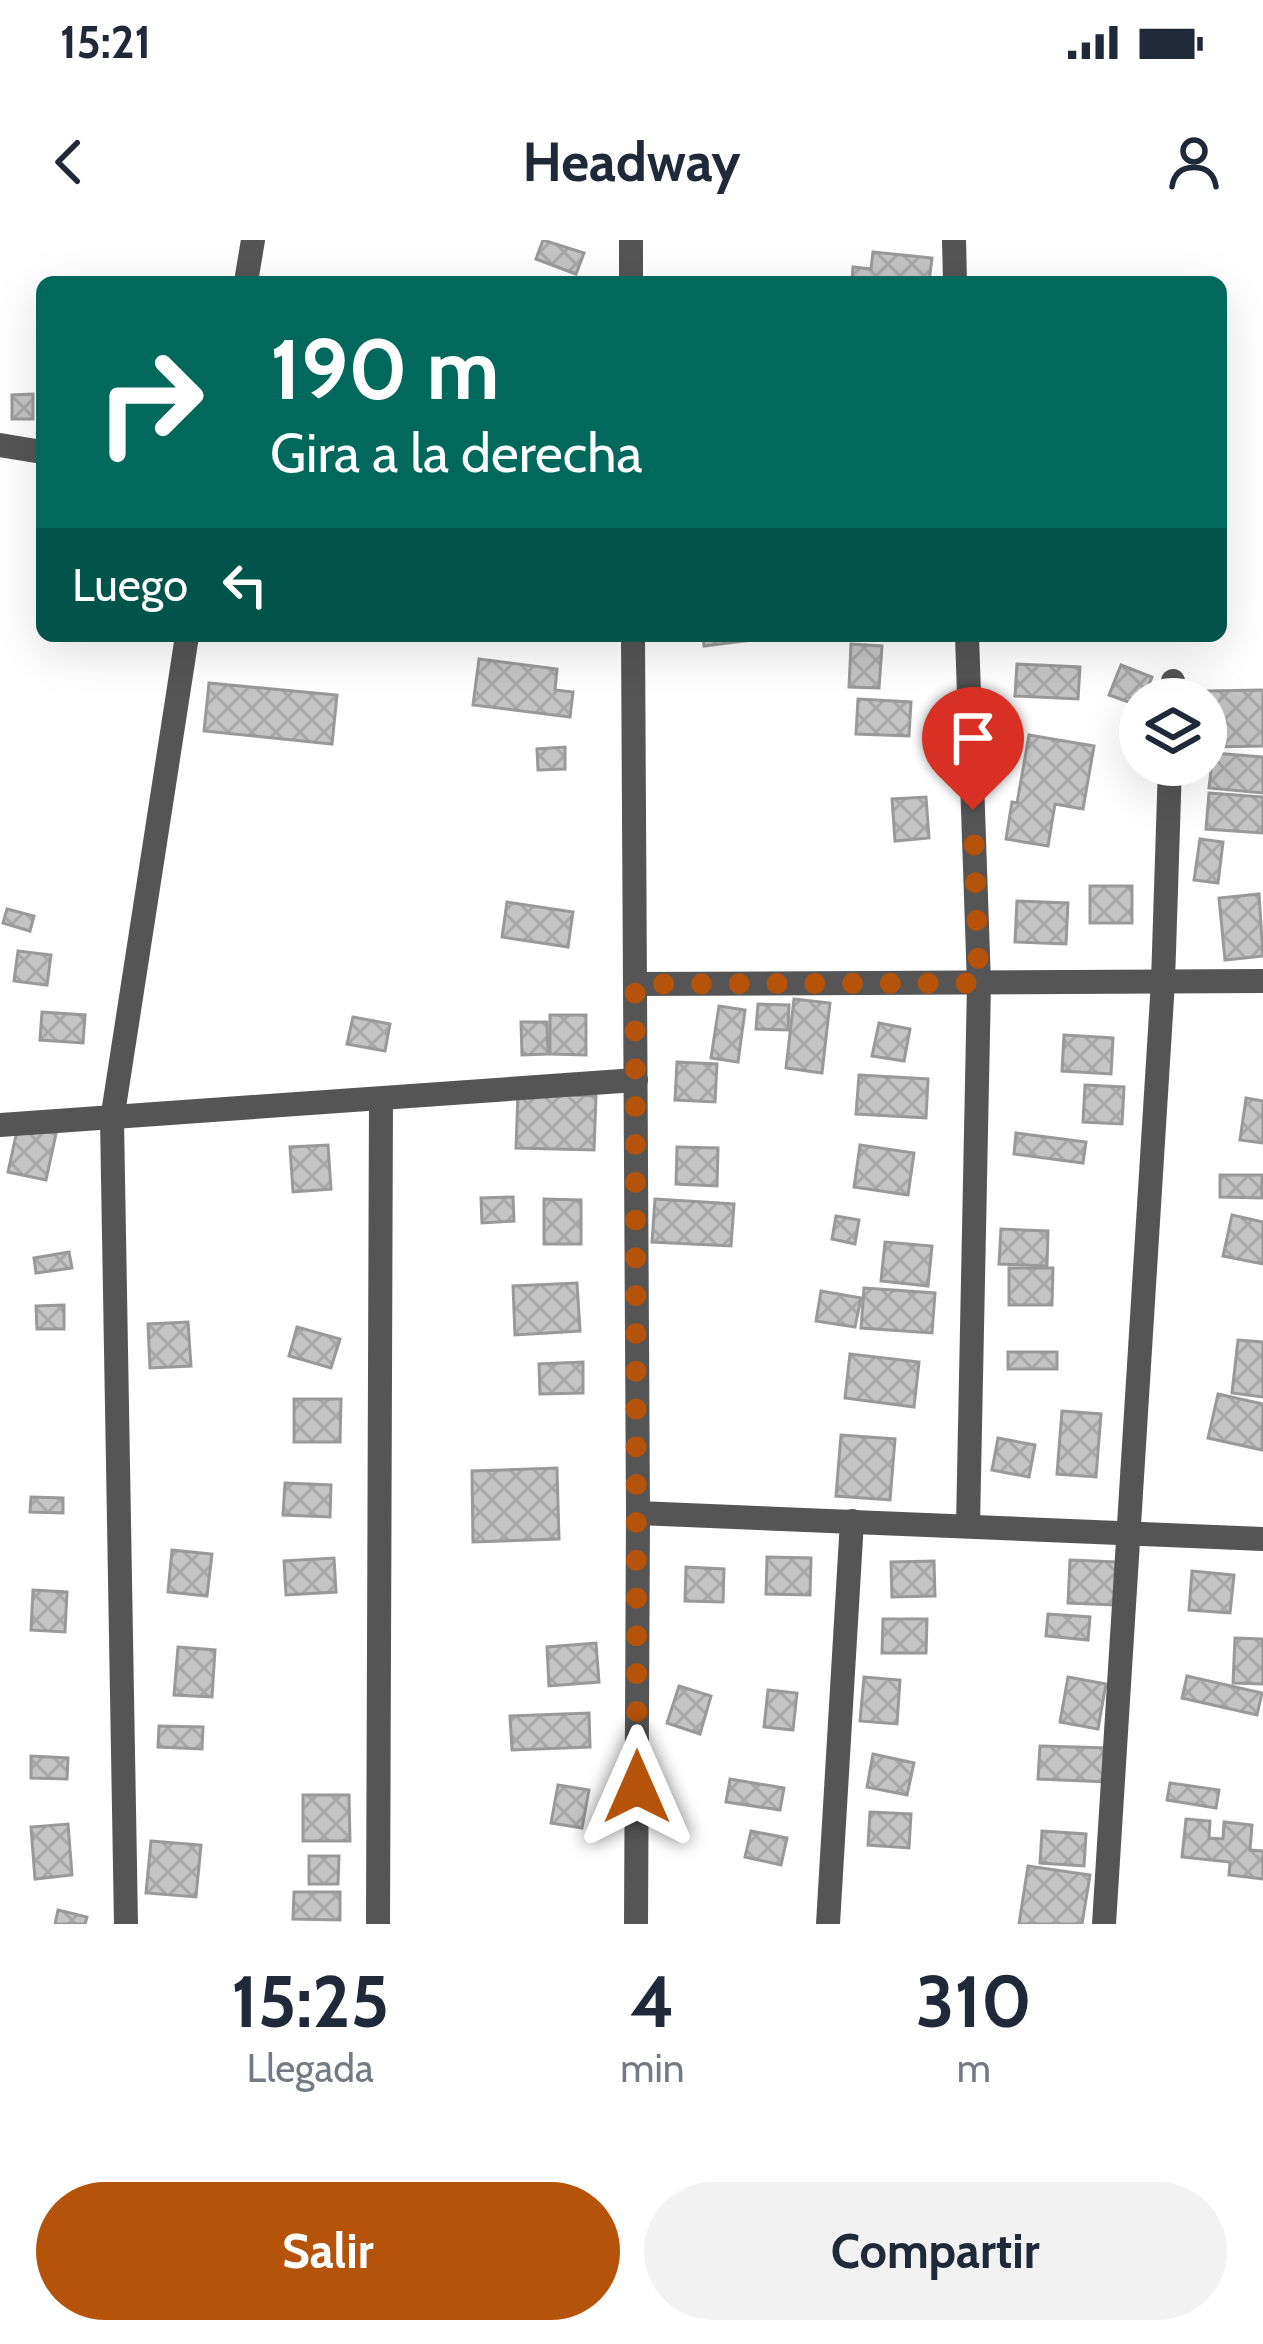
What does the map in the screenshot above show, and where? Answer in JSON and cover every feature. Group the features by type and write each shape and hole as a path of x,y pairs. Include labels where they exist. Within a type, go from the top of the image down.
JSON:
{"street":[{"path":"247,276 253,240"},
{"path":"631,240 631,276"},
{"path":"954,240 955,276"},
{"path":"0,445 36,451"},
{"path":"126,1924 112,1120 187,642"},
{"path":"633,642 636,1924"},
{"path":"967,642 979,983 968,1526"},
{"path":"1104,1924 1163,982 1169,786"},
{"path":"635,984 1263,981"},
{"path":"0,1125 636,1080"},
{"path":"378,1924 381,1099"},
{"path":"638,1513 1263,1539"},
{"path":"828,1924 852,1521"}],"building":[{"path":"543,240 584,253 576,274 536,259"},
{"path":"873,252 932,258 930,276 852,276 853,267 871,269"},
{"path":"33,394 33,419 12,419 12,395"},
{"path":"851,644 882,646 879,688 849,687"},
{"path":"479,659 557,669 555,690 573,692 570,717 473,705"},
{"path":"1017,664 1080,667 1078,699 1015,696"},
{"path":"1121,665 1152,677 1119,678 1119,699 1109,695"},
{"path":"209,683 337,695 332,744 204,731"},
{"path":"1263,690 1263,746 1227,747 1227,691"},
{"path":"858,699 911,702 909,736 856,734"},
{"path":"1029,735 1094,746 1083,809 1055,804 1048,846 1006,839"},
{"path":"565,747 565,769 538,770 537,749"},
{"path":"1227,754 1263,757 1263,793 1209,788 1227,786"},
{"path":"1209,793 1263,797 1263,833 1206,829"},
{"path":"926,797 929,838 895,841 892,799"},
{"path":"1200,839 1223,842 1218,883 1194,880"},
{"path":"1090,886 1132,886 1132,923 1090,923"},
{"path":"1259,894 1263,956 1225,960 1219,898"},
{"path":"1017,901 1068,903 1066,944 1015,942"},
{"path":"507,902 573,912 568,947 502,937"},
{"path":"7,909 34,916 30,931 3,923"},
{"path":"18,951 51,955 47,985 14,981"},
{"path":"794,999 830,1003 822,1073 786,1068"},
{"path":"758,1004 789,1005 788,1030 756,1029"},
{"path":"719,1006 745,1010 738,1062 711,1058"},
{"path":"42,1012 85,1015 83,1043 40,1040"},
{"path":"550,1015 586,1015 586,1055 550,1054"},
{"path":"353,1017 390,1024 385,1051 347,1044"},
{"path":"521,1022 547,1022 548,1054 522,1055"},
{"path":"879,1023 910,1029 904,1061 872,1056"},
{"path":"1064,1035 1113,1038 1111,1074 1062,1071"},
{"path":"677,1062 717,1064 715,1102 675,1100"},
{"path":"859,1075 928,1079 926,1118 856,1114"},
{"path":"1085,1085 1124,1087 1122,1124 1083,1122"},
{"path":"518,1093 596,1096 594,1150 516,1148"},
{"path":"1246,1098 1263,1101 1263,1143 1240,1140"},
{"path":"18,1126 56,1134 46,1180 8,1172"},
{"path":"1016,1133 1086,1142 1083,1163 1014,1154"},
{"path":"328,1145 331,1189 293,1192 290,1147"},
{"path":"860,1145 914,1153 908,1195 854,1187"},
{"path":"677,1147 718,1148 717,1186 676,1184"},
{"path":"1220,1175 1262,1175 1262,1198 1220,1197"},
{"path":"513,1197 514,1221 482,1223 481,1198"},
{"path":"544,1199 581,1200 581,1244 544,1244"},
{"path":"655,1199 734,1204 731,1246 652,1242"},
{"path":"1232,1215 1263,1222 1263,1264 1223,1256"},
{"path":"836,1216 859,1220 855,1244 832,1239"},
{"path":"1001,1229 1048,1231 1047,1266 999,1264"},
{"path":"885,1242 932,1246 928,1286 881,1281"},
{"path":"69,1252 72,1268 36,1273 34,1258"},
{"path":"1009,1268 1053,1268 1052,1305 1009,1305"},
{"path":"577,1283 580,1331 515,1335 513,1286"},
{"path":"864,1288 935,1293 932,1333 861,1328"},
{"path":"821,1291 861,1298 855,1327 816,1321"},
{"path":"64,1305 64,1329 37,1329 36,1306"},
{"path":"188,1322 191,1366 150,1368 148,1324"},
{"path":"297,1327 340,1339 331,1368 289,1356"},
{"path":"1238,1340 1263,1342 1263,1397 1232,1393"},
{"path":"1008,1352 1057,1352 1057,1369 1008,1369"},
{"path":"850,1354 919,1362 914,1407 845,1398"},
{"path":"583,1362 583,1393 540,1394 539,1364"},
{"path":"1218,1394 1263,1404 1262,1450 1208,1438"},
{"path":"294,1399 341,1399 340,1442 294,1442"},
{"path":"1062,1411 1101,1414 1096,1477 1057,1474"},
{"path":"841,1435 895,1439 890,1500 836,1496"},
{"path":"998,1438 1035,1445 1029,1477 992,1470"},
{"path":"557,1468 559,1539 473,1542 472,1471"},
{"path":"285,1483 331,1485 330,1517 283,1515"},
{"path":"31,1497 63,1498 63,1513 30,1512"},
{"path":"172,1550 212,1554 207,1596 168,1592"},
{"path":"767,1557 811,1558 810,1595 766,1594"},
{"path":"334,1558 336,1592 286,1595 284,1561"},
{"path":"1070,1560 1116,1562 1114,1605 1068,1603"},
{"path":"934,1561 935,1596 892,1597 891,1562"},
{"path":"686,1567 724,1569 723,1602 685,1601"},
{"path":"1192,1571 1234,1575 1230,1613 1189,1610"},
{"path":"33,1590 67,1592 65,1632 31,1630"},
{"path":"1048,1614 1090,1617 1088,1640 1046,1636"},
{"path":"883,1619 927,1619 926,1653 882,1653"},
{"path":"1235,1638 1263,1639 1263,1684 1233,1683"},
{"path":"596,1643 599,1682 549,1686 547,1647"},
{"path":"178,1647 215,1650 212,1697 174,1695"},
{"path":"1187,1676 1262,1693 1257,1715 1182,1698"},
{"path":"864,1677 900,1680 897,1724 860,1721"},
{"path":"1068,1677 1106,1684 1098,1729 1060,1722"},
{"path":"679,1686 711,1696 700,1734 667,1723"},
{"path":"768,1690 797,1693 793,1730 764,1727"},
{"path":"589,1713 590,1747 512,1750 510,1716"},
{"path":"159,1726 203,1727 202,1749 158,1747"},
{"path":"1040,1746 1109,1748 1108,1782 1038,1779"},
{"path":"873,1754 914,1763 907,1795 867,1787"},
{"path":"31,1756 68,1758 67,1779 31,1778"},
{"path":"730,1779 784,1788 780,1810 726,1802"},
{"path":"1170,1783 1219,1790 1216,1808 1167,1800"},
{"path":"558,1785 589,1790 582,1828 551,1823"},
{"path":"303,1795 349,1795 350,1841 303,1841"},
{"path":"870,1812 911,1814 909,1848 868,1845"},
{"path":"1186,1819 1210,1821 1209,1838 1223,1839 1224,1822 1252,1825 1250,1850 1263,1851 1263,1879 1229,1875 1230,1862 1182,1857"},
{"path":"68,1824 72,1875 35,1879 31,1827"},
{"path":"751,1831 787,1838 781,1865 745,1857"},
{"path":"1042,1831 1086,1834 1084,1866 1040,1863"},
{"path":"151,1841 201,1845 196,1897 146,1893"},
{"path":"309,1856 339,1856 338,1884 309,1884"},
{"path":"1028,1866 1090,1875 1082,1924 1019,1924"},
{"path":"294,1892 340,1892 340,1920 293,1919"},
{"path":"58,1910 87,1917 85,1924 55,1924"}],"route":[{"path":"637,1787 635,984 979,983 973,810"}]}
